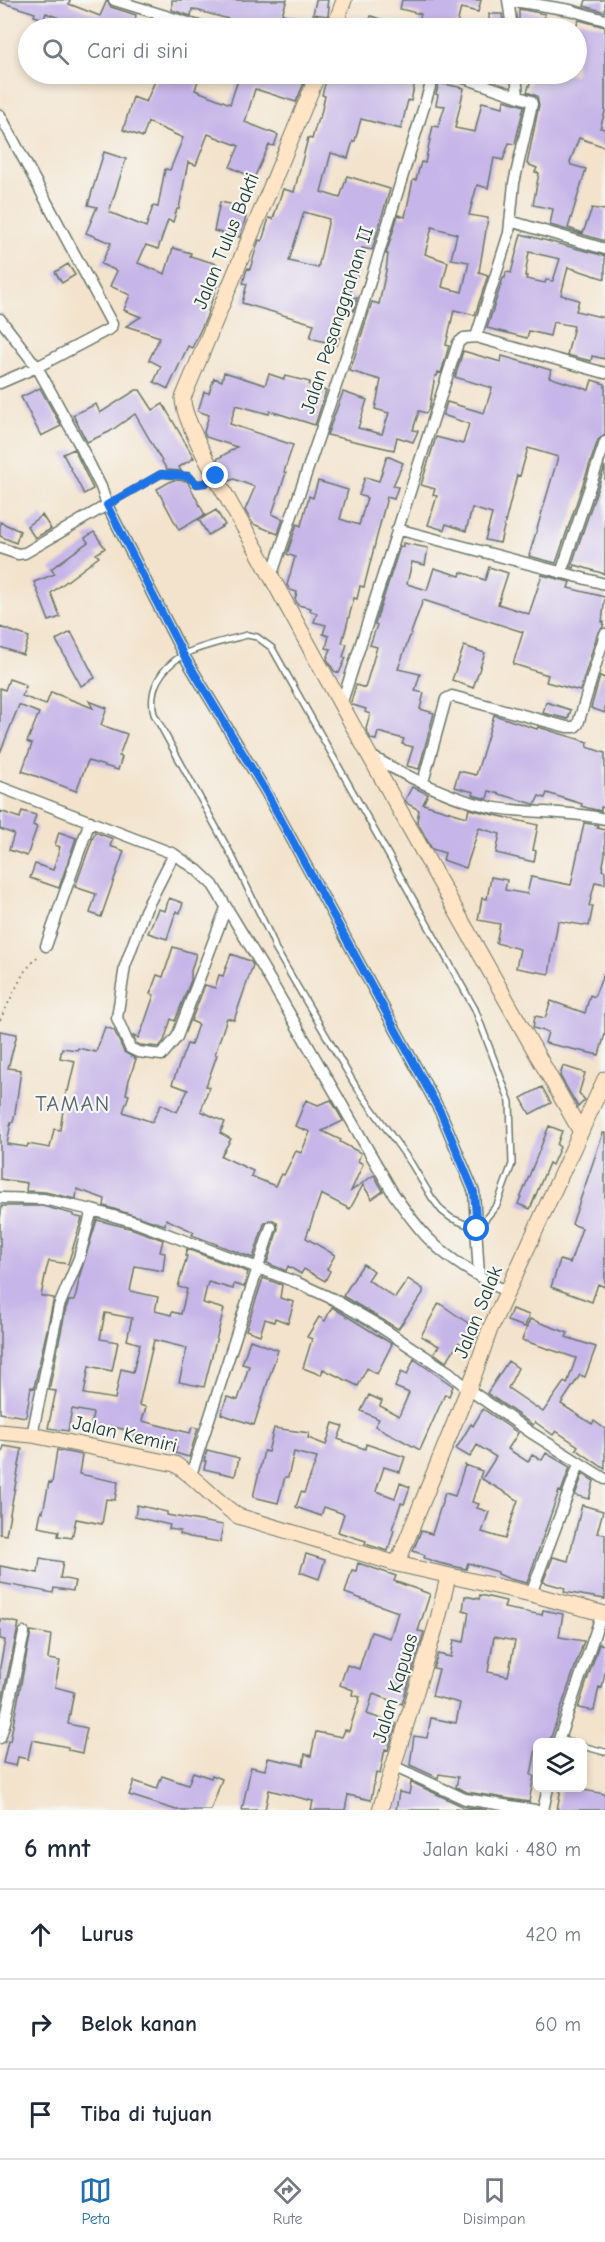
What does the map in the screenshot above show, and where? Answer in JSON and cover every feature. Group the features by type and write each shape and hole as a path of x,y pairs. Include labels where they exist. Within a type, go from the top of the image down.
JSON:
{"main road":[{"path":"338,18 344,0"},
{"name":"Jalan Tulus Bakti","path":"314,84 183,398 184,410 216,476 341,705 581,1132"},
{"name":"Jalan Salak","path":"397,1564 488,1336 605,1079"},
{"name":"Jalan Kemiri","path":"0,1432 32,1435 175,1464 192,1475 225,1508 237,1516 397,1564 531,1594 604,1614"},
{"name":"Jalan Kapuas","path":"380,1810 438,1619 448,1577"}],"street":[{"path":"114,0 173,18"},
{"path":"150,11 154,0"},
{"path":"511,18 508,0 570,10 605,20"},
{"name":"Jalan Pesanggrahan II","path":"271,577 357,324 431,84"},
{"path":"477,337 509,234 514,183 532,107 531,101 483,84"},
{"path":"517,84 518,96"},
{"path":"0,115 112,324 111,328 37,367 0,383"},
{"path":"510,221 605,249"},
{"path":"0,319 37,367 86,457 107,505 183,654 266,792 441,1113 474,1192 479,1276"},
{"path":"341,705 456,346 464,338 477,337 605,373"},
{"path":"561,573 605,442"},
{"path":"0,548 18,554 26,552 107,505"},
{"path":"397,529 605,584"},
{"path":"423,782 447,697 468,699 567,727 575,727 578,724 605,634"},
{"path":"370,756 446,793 489,807 584,814 605,819"},
{"path":"0,787 174,854 213,885 393,1193 413,1221 432,1243 479,1276 507,1292"},
{"path":"46,946 90,821"},
{"path":"174,854 145,911 125,966 117,1018 130,1048 159,1056 165,1054 177,1037 226,908"},
{"path":"0,1198 43,1199 135,1222 298,1283 333,1299 373,1322 450,1373 468,1389 605,1479"},
{"path":"32,1435 59,1306 80,1258 92,1210"},
{"path":"192,1475 271,1227"},
{"path":"531,1594 579,1464"},
{"path":"559,1738 604,1614"},
{"path":"0,1738 24,1633"},
{"path":"393,1766 465,1799 535,1810"},
{"path":"543,1810 547,1792"}],"lane":[{"path":"107,505 161,474 188,476 197,484 205,483 216,476"},
{"path":"247,635 257,637 272,648 475,1009 510,1102 512,1164 497,1205 477,1229 442,1212 411,1163 354,1085 276,950 234,860 154,714 151,702 156,682 183,654 247,635"},
{"path":"587,1747 605,1752"}],"path":[{"path":"0,1020 24,972 46,946"}],"building":[{"path":"0,0 70,0 69,4 100,16 107,0 111,7 136,15 136,18 59,18 46,13 44,18 41,18 34,16 35,13 0,2"},
{"path":"172,0 223,2 224,0 287,0 282,14 301,18 225,18 192,9 191,16 172,10"},
{"path":"316,0 328,0 328,16 313,14"},
{"path":"402,0 481,0 478,12 461,8 458,18 420,18 421,14 400,9"},
{"path":"586,0 605,0 605,12 584,6"},
{"path":"519,9 545,14 544,18 519,18"},
{"path":"489,14 502,14 503,18 489,18"},
{"path":"587,22 605,27 605,112 600,128 605,129 605,147 579,138 570,162 571,165 586,169 568,228 583,233 592,208 605,210 605,241 550,225 553,209 533,205 539,173 535,172 537,168 527,164 539,105 537,96 527,92 530,84 587,84"},
{"path":"154,84 197,84 195,90 230,104 237,84 304,84 296,102 255,89 245,122 278,135 274,146 269,145 254,178 230,167 239,146 208,134 196,165 188,162 179,209 177,209 173,222 168,220 158,249 146,245 138,263 165,274 173,248 217,264 211,283 217,285 206,318 192,348 188,346 168,389 154,382 161,366 149,360 160,337 126,326 141,317 124,310 130,295 110,286 117,271 101,264 111,243 86,233 97,207 88,205 104,152 126,159 109,212 146,227 153,206 158,207 165,169 170,170 183,138 148,122 143,137 123,130 133,97 146,102"},
{"path":"325,84 415,84 401,129 361,119 348,158 331,153 321,192 340,198 347,176 390,189 372,250 362,248 358,272 349,296 357,298 353,311 343,310 336,333 340,334 337,345 310,338 314,324 242,303 247,284 243,283 246,272 248,268 250,269 259,240 262,241 269,218 273,219 283,189 294,192 308,138 312,139 325,96 322,95","holes":["304,212 329,219 318,268 289,261"]},
{"path":"439,84 464,88 455,128 475,132 482,102 503,107 504,100 524,106 515,144 509,143 503,160 494,158 488,188 477,185 469,215 488,218 479,272 488,275 475,315 454,310 446,345 449,346 441,373 438,372 435,376 429,409 426,413 419,411 413,430 418,431 413,442 397,437 394,450 327,435 343,392 367,400 358,428 382,434 389,413 375,409 381,380 350,371 372,302 379,304 386,271 388,254 386,254 398,215 405,217 413,180 416,180 421,162 425,163 433,126 438,127 445,106 436,105 438,95 436,94","holes":["432,227 457,234 451,259 469,262 462,292 442,287 448,262 425,254"]},
{"path":"220,202 240,206 238,216 246,217 240,237 214,231"},
{"path":"521,234 605,256 605,279 568,267 561,295 579,300 576,311 605,318 605,359 592,356 591,361 567,355 574,326 553,322 550,336 529,331 527,338 487,328 503,278 506,272 511,273","holes":["529,252 560,259 553,281 546,280 545,283 526,279"]},
{"path":"68,264 75,275 62,283 55,272"},
{"path":"463,351 501,362 502,356 551,370 549,377 589,390 592,380 605,384 605,435 598,440 556,563 529,556 558,457 528,448 520,476 517,475 500,543 485,540 492,514 472,508 466,531 446,524 444,530 428,525 437,496 433,495 435,489 421,485 436,437 463,444 469,424 443,415 447,402 484,413 492,388 455,377"},
{"path":"224,372 265,385 269,374 284,379 285,376 310,382 309,385 326,391 315,425 270,411 269,414 236,405 230,424 293,445 272,514 283,519 278,534 253,524 245,510 255,487 234,479 229,481 217,459 237,447 206,437 204,432 209,415 198,411 204,392 209,393 214,378 222,381"},
{"path":"40,388 61,426 41,436 21,397"},
{"path":"136,390 140,390 153,410 163,404 194,458 179,467 181,471 167,470 135,414 109,432 87,442 73,415 96,404 100,413"},
{"path":"74,449 93,489 84,494 63,454"},
{"path":"387,456 403,463 393,486 398,487 394,499 387,497 364,587 360,586 357,599 354,598 342,643 347,644 343,657 346,658 339,673 334,671 327,659 331,649 326,648 329,636 323,634 326,625 314,622 317,613 310,611 311,608 298,605 295,599 297,592 290,590 287,585 295,557 287,554 297,524 301,526 309,496 313,498 318,481 348,490 340,519 359,525 367,498 359,495 365,477 379,481"},
{"path":"605,466 605,574 575,565 574,568 571,567"},
{"path":"173,480 187,481 205,515 179,530 157,489"},
{"path":"216,510 225,525 208,535 199,520"},
{"path":"42,515 51,529 35,538 27,526"},
{"path":"0,522 20,531 16,543 0,536"},
{"path":"94,532 105,548 96,554 99,557 51,593 60,617 49,621 34,582 55,574 51,569 88,542 85,538"},
{"path":"403,543 428,548 425,565 412,562 407,584 427,590 434,568 460,576 461,572 485,580 489,567 508,573 498,604 529,614 542,575 570,582 568,588 605,597 603,627 597,635 580,691 546,682 548,675 513,664 523,632 423,600 398,669 420,674 415,691 424,693 420,709 434,713 419,769 407,766 413,747 402,744 404,739 378,732 376,740 371,739 366,729 370,714 365,712 366,709 353,705 351,702 356,685 365,688 377,647 370,645 377,625 375,624 400,546 403,547"},
{"path":"0,627 29,637 23,655 0,647"},
{"path":"71,632 95,678 81,686 56,640"},
{"path":"464,646 485,653 473,688 452,680"},
{"path":"600,676 605,678 605,713 591,708"},
{"path":"9,679 26,685 22,696 46,705 51,692 93,708 89,701 107,708 101,725 127,734 119,756 122,757 118,770 88,761 76,791 22,771 32,744 27,742 39,713 19,705 0,753 0,688 5,690"},
{"path":"546,702 571,710 568,719 543,713"},
{"path":"494,715 588,742 587,747 605,753 605,808 601,807 601,811 588,808 547,793 545,798 539,796 535,804 489,791 487,799 473,795 474,792 454,787 459,771 476,775"},
{"path":"412,787 428,794 423,804 467,817 469,809 538,825 533,850 536,851 534,862 496,853 500,834 479,828 466,868 443,860 445,853 432,849 417,821 419,810 405,800"},
{"path":"0,811 20,818 22,811 36,815 33,825 37,827 27,856 9,850 14,834 0,829"},
{"path":"584,823 598,825 597,828 605,830 605,855 602,870 605,871 605,884 595,882 589,906 593,906 589,926 558,921 549,974 516,968 520,949 496,943 500,924 478,920 482,898 487,899 491,877 507,880 505,890 527,894 531,877 571,885"},
{"path":"59,832 76,838 59,888 30,878 35,864 53,870 60,847 55,845"},
{"path":"95,832 113,839 110,846 124,851 101,917 90,913 96,894 75,887"},
{"path":"169,898 183,903 180,913 176,911 167,939 148,933 158,909 165,911"},
{"path":"173,947 196,954 191,980 175,1021 171,1019 164,1041 159,1047 140,1045 136,1043 133,1036 138,1038 143,1027 154,995 150,994 157,975 163,977"},
{"path":"231,954 250,961 253,965 234,1020 227,1018 206,1086 209,1087 201,1111 225,1122 220,1133 231,1139 221,1156 253,1171 251,1176 275,1186 281,1174 284,1175 296,1151 301,1153 310,1132 295,1126 306,1100 318,1105 331,1100 343,1121 322,1131 361,1153 358,1161 363,1164 351,1191 374,1175 383,1191 372,1199 363,1185 350,1209 321,1194 306,1238 335,1255 327,1269 330,1271 325,1281 304,1269 301,1274 288,1266 286,1271 267,1263 278,1229 277,1222 273,1220 264,1224 253,1258 192,1235 194,1232 166,1219 165,1225 104,1206 105,1199 77,1189 76,1199 45,1192 26,1191 27,1183 0,1179 0,1031 17,1034 8,1068 21,1070 15,1113 7,1144 27,1147 28,1144 50,1148 54,1129 60,1130 66,1091 68,1091 75,1061 60,1058 62,1048 77,1050 78,1048 96,1052 105,1027 114,1030 124,1052 136,1059 123,1112 152,1122 161,1104 177,1112 188,1090 172,1084 187,1044 191,1045 198,1024 191,1021 205,985 215,988 219,975 223,976"},
{"path":"605,971 605,1034 599,1055 545,1043 548,1032 533,1028 535,1016 545,1018 551,1001 585,1013 590,995 594,997"},
{"path":"563,1066 585,1073 579,1093 585,1100 578,1107 560,1076"},
{"path":"542,1087 551,1103 530,1114 521,1098"},
{"path":"549,1126 562,1131 557,1145 560,1147 552,1165 549,1163 530,1209 518,1204"},
{"path":"603,1133 605,1133 605,1287 598,1284 592,1302 551,1287 560,1260 570,1263 582,1228 572,1224"},
{"path":"2,1206 42,1206 82,1218 68,1264 49,1261 46,1271 41,1296 54,1298 34,1388 31,1387 26,1417 0,1413 0,1219"},
{"path":"97,1220 133,1229 163,1240 160,1252 165,1253 163,1271 135,1266 130,1291 158,1297 155,1311 171,1315 172,1312 181,1314 187,1289 178,1287 187,1249 248,1272 244,1287 234,1284 233,1289 208,1282 203,1303 224,1309 204,1387 179,1382 187,1348 154,1340 139,1405 146,1407 142,1421 190,1433 192,1427 198,1428 189,1457 175,1453 177,1447 148,1439 147,1445 133,1441 135,1432 110,1426 109,1435 90,1431 93,1413 72,1409 68,1431 48,1428 56,1391 49,1390 66,1308 69,1301 74,1301","holes":["105,1313 132,1318 127,1340 140,1344 133,1372 121,1369 115,1399 84,1394 89,1366 112,1371 118,1342 100,1339"]},
{"path":"363,1264 374,1271 368,1280 395,1298 408,1279 423,1289 423,1293 398,1329 343,1296"},
{"path":"263,1278 282,1285 280,1298 294,1302 288,1323 275,1318 274,1322 265,1319 260,1335 246,1330"},
{"path":"439,1303 478,1330 469,1349 459,1342 446,1362 434,1353 439,1346 421,1336"},
{"path":"332,1307 392,1344 377,1374 367,1368 358,1386 323,1369 321,1375 303,1368 312,1339 307,1337 319,1317 325,1321"},
{"path":"512,1309 529,1315 525,1327 507,1321"},
{"path":"530,1319 568,1333 566,1337 596,1347 585,1377 580,1375 561,1404 592,1424 594,1421 605,1429 605,1469 576,1449 578,1446 556,1431 553,1435 535,1422 533,1425 487,1393 508,1361 518,1368 508,1388 543,1412 564,1382 567,1384 576,1358 522,1340"},
{"path":"250,1340 278,1350 254,1425 221,1414 227,1397 238,1400 249,1366 242,1364"},
{"path":"414,1359 453,1386 449,1396 445,1394 420,1450 375,1426 379,1419 361,1411 369,1395 382,1401 380,1406 399,1416 409,1393 395,1387 401,1372 407,1375"},
{"path":"483,1409 518,1433 508,1449 528,1462 532,1455 542,1460 546,1453 570,1467 561,1492 559,1491 527,1583 468,1563 466,1569 439,1563 413,1551 421,1531 432,1534 445,1493 455,1496 465,1465 482,1471 472,1502 479,1504 477,1508 489,1512 482,1532 505,1539 518,1500 482,1479 496,1457 477,1445 470,1457 456,1449"},
{"path":"333,1423 343,1426 338,1439 365,1449 366,1444 405,1457 400,1472 384,1467 376,1491 395,1498 400,1483 410,1487 404,1504 401,1503 392,1529 394,1530 388,1551 338,1532 344,1514 324,1507 321,1516 296,1507 301,1492 304,1493 317,1458 294,1452 278,1503 253,1497 264,1451 268,1452 274,1428 309,1433 308,1438 326,1445"},
{"path":"4,1446 22,1449 6,1535 0,1534 0,1460"},
{"path":"57,1450 82,1455 79,1474 118,1482 115,1500 106,1499 102,1524 76,1519 72,1538 58,1536 59,1531 38,1527 49,1482 52,1483"},
{"path":"207,1450 239,1458 235,1476 204,1469"},
{"path":"583,1474 594,1481 589,1499 575,1495"},
{"path":"137,1505 167,1512 167,1515 223,1525 220,1542 190,1537 180,1534 180,1531 169,1529 170,1525 135,1517"},
{"path":"582,1505 603,1511 597,1533 605,1534 605,1599 564,1592 565,1588 543,1582 553,1557 568,1561"},
{"path":"306,1554 325,1560 319,1579 300,1572"},
{"path":"40,1558 63,1562 60,1578 75,1581 73,1591 54,1588 53,1593 0,1583 0,1566 38,1573"},
{"path":"358,1563 396,1576 394,1581 430,1594 418,1631 424,1632 402,1704 373,1694 367,1714 396,1724 388,1750 385,1749 380,1774 376,1773 371,1800 348,1795 345,1810 311,1810 313,1801 269,1790 265,1810 242,1810 251,1767 265,1770 268,1758 303,1765 305,1754 311,1756 316,1732 342,1737 345,1730 349,1731 360,1697 352,1695 353,1690 340,1685 347,1665 359,1669 371,1632 390,1638 398,1612 345,1593 352,1570 356,1571"},
{"path":"480,1595 506,1601 504,1608 542,1615 543,1610 563,1614 559,1637 584,1641 551,1738 533,1738 531,1775 533,1781 529,1802 467,1792 456,1787 458,1777 439,1774 438,1778 410,1765 414,1736 427,1738 431,1718 456,1723 460,1703 432,1696 439,1669 433,1668 438,1654 451,1657 454,1640 464,1642 469,1612 463,1610 465,1596 479,1599","holes":["494,1637 515,1641 508,1676 488,1672"]},
{"path":"0,1619 19,1623 0,1709 0,1667 5,1640 0,1639"},
{"path":"31,1631 51,1635 48,1659 60,1661 55,1687 74,1692 68,1724 87,1728 82,1753 68,1750 68,1747 32,1740 28,1759 18,1757 16,1766 3,1763 8,1741 10,1741"},
{"path":"599,1644 605,1645 605,1672 602,1688 599,1687 594,1711 578,1708"},
{"path":"193,1772 222,1779 211,1810 176,1810 129,1795 134,1781 157,1789 162,1776 188,1785"},
{"path":"411,1782 462,1806 487,1810 455,1808 455,1810 396,1810 399,1792 409,1794"},
{"path":"587,1791 605,1794 605,1810 557,1810 560,1792"}],"district":[{"name":"TAMAN","path":"73,1104"}],"route":[{"path":"216,476 205,483 197,484 188,476 161,474 107,505 183,654 266,792 441,1113 474,1192 477,1229"}]}
